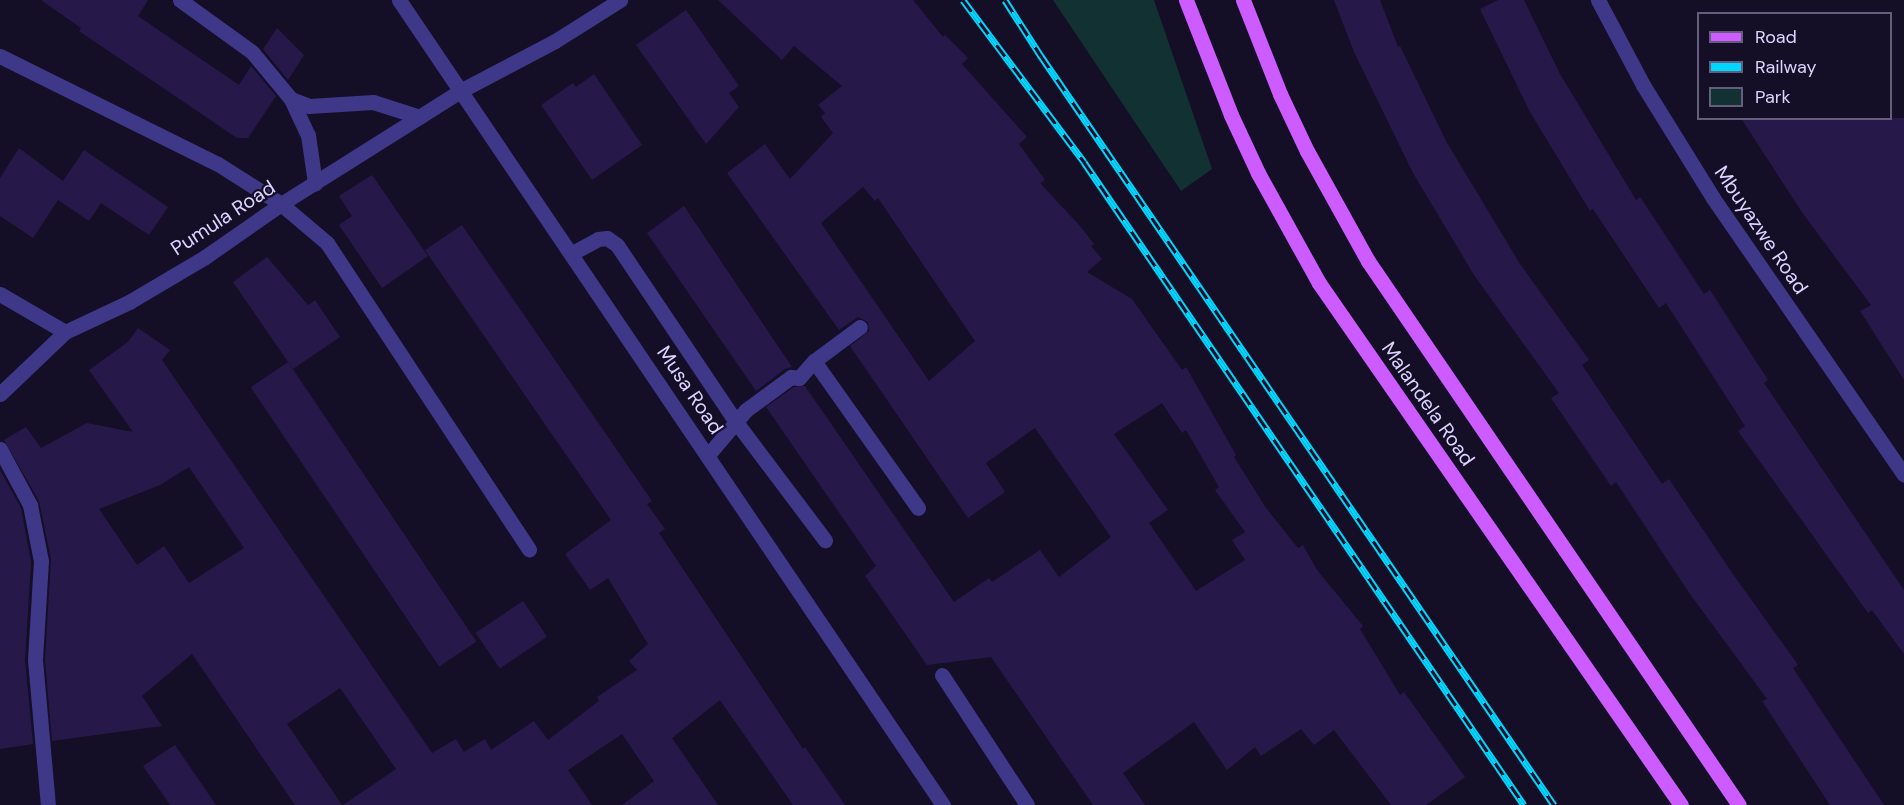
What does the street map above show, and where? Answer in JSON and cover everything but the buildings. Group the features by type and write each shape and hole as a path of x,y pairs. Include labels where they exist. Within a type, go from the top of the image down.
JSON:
{"main road":[{"name":"Malandela Road","path":"1186,0 1240,135 1288,229 1319,283 1681,805"},
{"name":"Malandela Road","path":"1243,0 1280,94 1307,151 1368,261 1739,805"}],"street":[{"path":"180,0 252,52 291,99 308,135 315,183"},
{"name":"Musa Road","path":"399,0 708,454 943,805"},
{"name":"Pumula Road","path":"0,394 65,332 129,302 205,257 281,204 462,90 555,41 620,0"},
{"name":"Mbuyazwe Road","path":"1598,0 1643,85 1713,198 1904,475"},
{"path":"0,56 218,164 281,204 327,243 529,549"},
{"path":"291,99 309,106 373,102 420,117"},
{"path":"572,253 598,239 607,238 617,245 736,422 825,540"},
{"path":"0,294 65,332"},
{"path":"708,454 747,410 791,377 799,378 814,361 860,327"},
{"path":"814,361 918,508"},
{"path":"0,449 30,505 41,561 35,660 48,805"},
{"path":"942,675 1027,805"}],"green space":[{"path":"1053,0 1154,0 1212,169 1181,191"}],"railway":[{"path":"963,0 1084,162 1524,805"},
{"path":"1005,0 1041,56 1554,805"}]}
